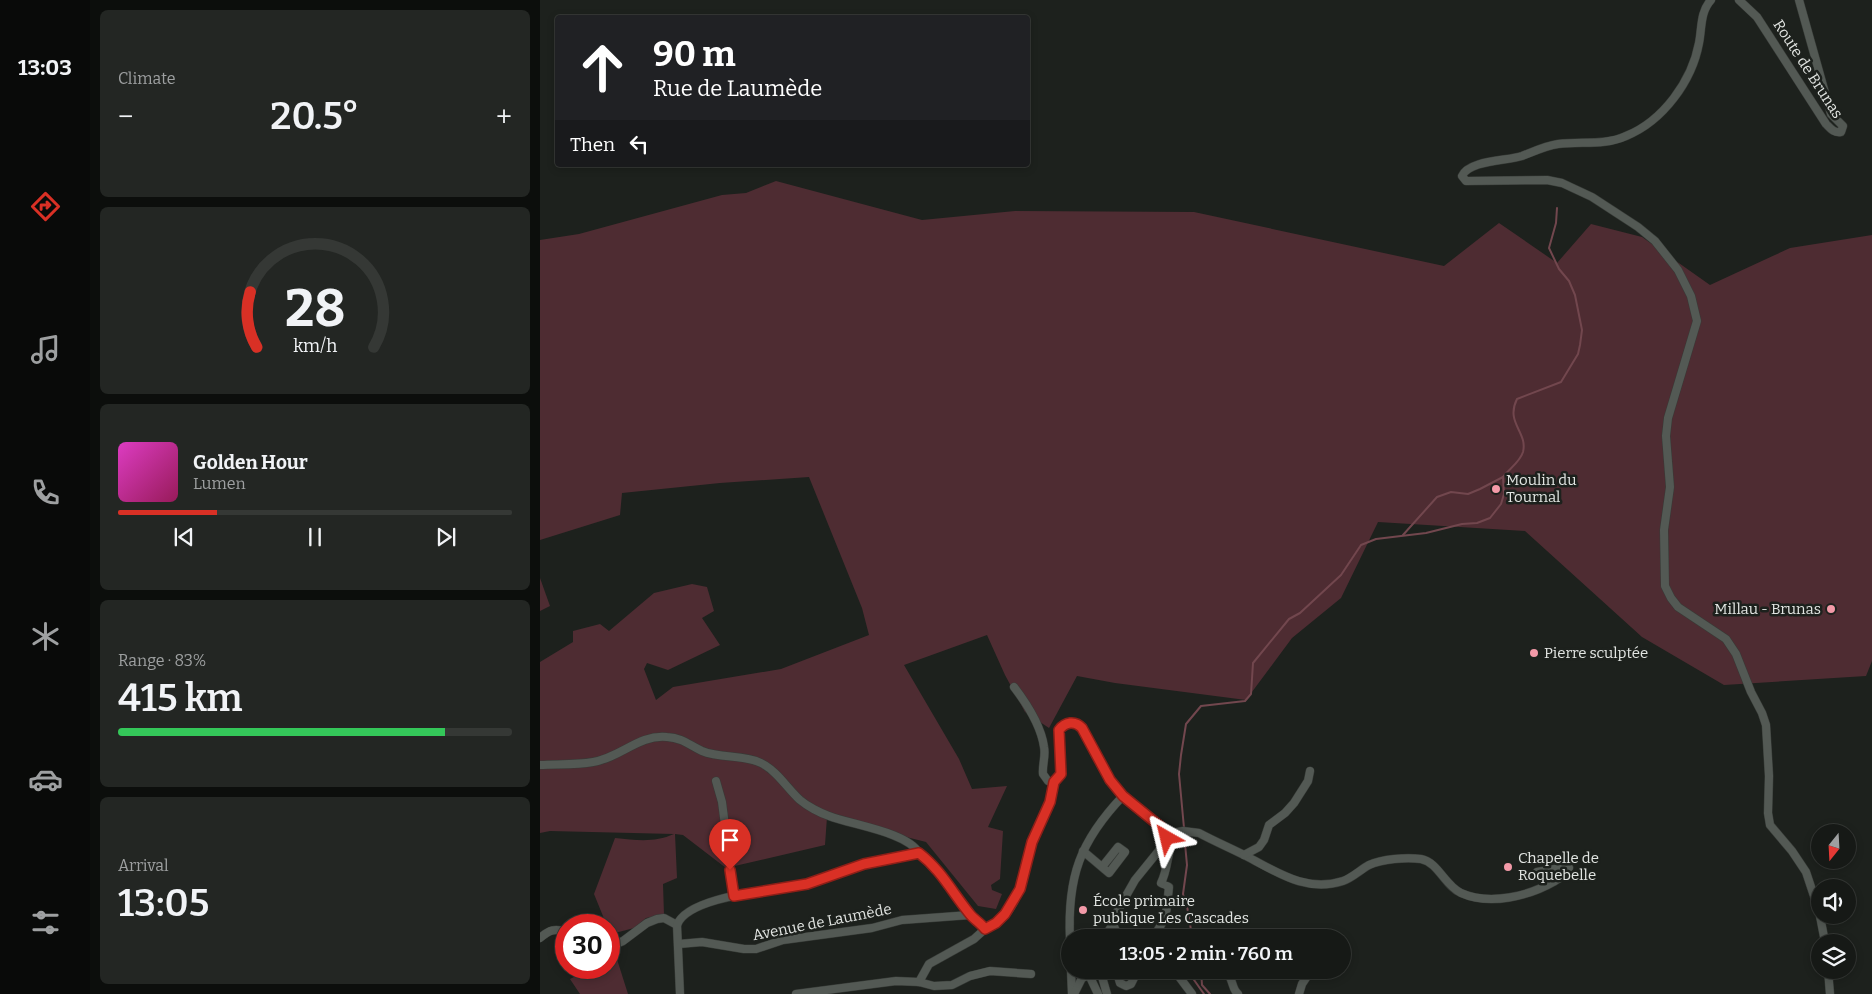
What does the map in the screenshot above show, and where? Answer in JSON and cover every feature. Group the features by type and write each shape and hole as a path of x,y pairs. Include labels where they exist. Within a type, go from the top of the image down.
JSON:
{"street":[{"path":"1712,0 1706,6 1703,13 1698,49 1694,64 1687,77 1667,106 1641,128 1613,141 1595,144 1558,144 1542,147 1517,157 1477,165 1466,170 1462,176 1466,181 1471,182 1483,180 1547,180 1562,184 1592,197 1656,241 1678,270 1691,296 1697,320 1668,418 1666,436 1670,487 1664,530 1665,586 1678,607 1718,632 1732,646 1766,725 1768,814 1770,825 1792,851 1806,872 1814,895 1823,934"},
{"name":"Route de Brunas","path":"1739,0 1758,17 1826,124 1832,130 1841,132 1842,126 1830,114 1799,0"},
{"path":"1014,688 1029,709 1042,736 1045,748 1043,774 1048,780 1054,782"},
{"path":"919,982 929,964 974,939 985,929 996,923 1005,914 1020,889 1032,842 1050,802 1054,782 1061,771 1059,730 1064,724 1071,722 1076,723 1082,728 1110,780 1122,796 1161,827 1167,836 1173,840 1167,854 1167,870 1161,883 1169,887 1167,916 1159,929"},
{"path":"540,765 593,762 612,757 652,737 668,737 687,741 702,751 747,759 762,764 780,778 800,801 829,816 867,826 915,846 919,853 933,864 952,887 970,916 979,921 985,929"},
{"path":"1244,855 1258,847 1264,840 1269,825 1294,804 1308,781 1310,771"},
{"path":"716,781 722,802 734,896"},
{"path":"1071,929 1073,880 1083,851 1092,833 1122,796"},
{"path":"1167,836 1184,831 1199,833 1297,882 1322,885 1345,880 1370,864 1418,858 1432,864 1459,892 1484,898 1505,898 1539,890 1560,878 1568,872 1569,868 1537,872"},
{"path":"1110,929 1114,917 1135,880 1162,848 1167,836"},
{"path":"1083,851 1102,867"},
{"path":"680,994 677,925 686,912 694,907 734,896 807,884 864,864 919,853"},
{"name":"Avenue de Laumède","path":"679,944 702,942 744,949 756,949 783,940 872,928 902,920 970,916"},
{"path":"620,942 647,923 657,919 664,918 677,925"},
{"path":"1113,924 1115,929"},
{"path":"540,938 550,930 555,929"},
{"path":"796,994 896,981 946,986 990,971 1031,974"},
{"path":"1073,994 1082,978 1086,976 1090,978 1098,994"},
{"path":"1072,979 1073,994"},
{"path":"1103,979 1107,994"},
{"path":"1119,979 1120,983 1126,986 1131,984 1134,979"},
{"path":"1181,979 1192,994"},
{"path":"1232,979 1234,991 1238,994"},
{"path":"1299,994 1305,979"},
{"path":"1829,979 1830,994"}],"shaded area":[{"path":"776,181 922,220 1015,211 1194,212 1444,266 1499,223 1557,263 1591,224 1642,237 1710,285 1790,248 1872,235 1872,661 1866,676 1724,685 1642,637 1525,531 1378,522 1341,598 1292,638 1246,700 1115,683 1077,676 1049,728 1025,712 1005,675 987,635 904,665 959,759 972,789 1007,786 988,827 1003,831 1000,879 991,885 992,890 1002,894 996,909 978,906 926,842 827,817 825,845 726,868 683,835 675,834 677,878 663,884 664,915 646,918 634,928 620,932 620,914 602,914 594,894 615,838 652,840 674,834 550,831 540,833 540,662 573,642 573,631 600,624 609,631 654,593 692,584 707,587 714,611 702,618 720,645 668,670 647,663 644,669 656,700 673,687 781,669 869,635 862,608 809,477 720,483 622,493 620,515 540,540 540,240 579,234 722,195 746,193"},
{"path":"540,578 550,606 540,611"},
{"path":"620,969 628,994 580,994 570,979 620,979"}],"waterway":[{"path":"1184,828 1179,774 1181,755 1186,724 1201,706 1245,701 1251,694 1253,663 1289,619 1300,613 1341,575 1361,545 1376,539 1426,533 1462,524 1477,523 1490,518 1501,504 1504,494 1503,477 1522,456 1523,452 1524,445 1514,415 1517,399 1561,382 1578,354 1580,345 1582,330 1575,295 1569,281 1559,269 1549,248 1556,223 1557,208"},
{"path":"1403,535 1437,497 1451,492 1468,494 1503,477"},
{"path":"1184,833 1187,865 1183,894 1191,929"},
{"path":"1193,979 1204,994"},
{"path":"1202,979 1202,985 1210,994"}],"place":[{"name":"Moulin du Tournal","path":"1496,489"},
{"name":"Millau - Brunas","path":"1831,609"},
{"name":"Pierre sculptée","path":"1534,653"},
{"name":"Chapelle de Roquebelle","path":"1508,867"},
{"name":"École primaire publique Les Cascades","path":"1083,910"}],"route":[{"path":"730,870 734,896 807,884 864,864 919,853 933,864 952,887 970,916 979,921 985,929 990,928 1005,914 1020,889 1032,842 1053,796 1054,782 1061,774 1059,730 1064,724 1071,722 1080,725 1116,788 1161,827 1167,834 1167,838"}]}
